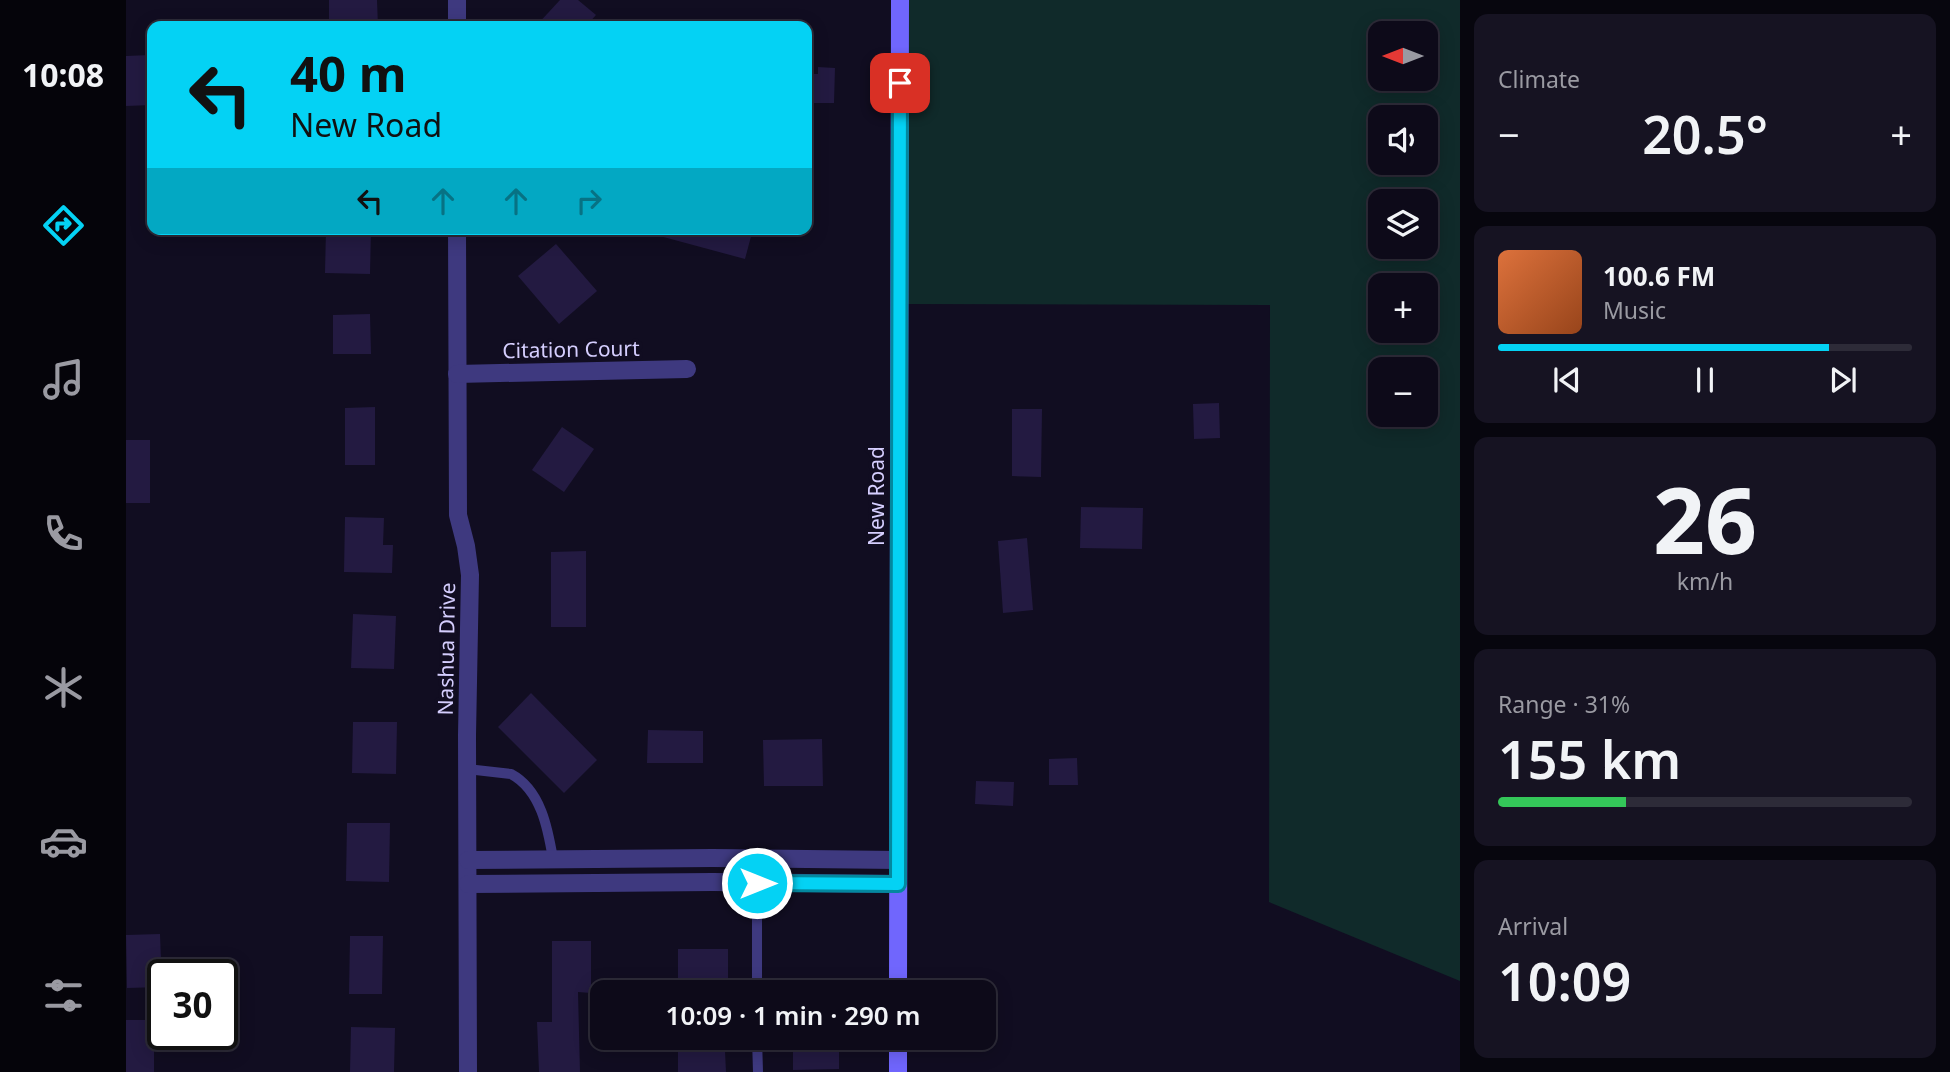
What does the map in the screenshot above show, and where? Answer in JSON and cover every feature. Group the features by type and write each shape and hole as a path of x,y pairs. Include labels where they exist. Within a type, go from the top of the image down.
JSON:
{"street":[{"path":"457,0 457,21"},
{"name":"New Road","path":"898,980 900,0"},
{"name":"Nashua Drive","path":"457,235 458,515 470,575 467,769 468,1072"},
{"name":"Citation Court","path":"457,374 687,369"},
{"path":"612,859 612,883"},
{"path":"468,860 898,860"},
{"path":"468,884 898,884"},
{"path":"898,1050 898,1072"}],"lane":[{"path":"467,769 511,775 530,791 545,821 553,859"},
{"path":"757,859 757,980"},
{"path":"757,1050 758,1072"}],"green space":[{"path":"900,0 1460,0 1460,981 1269,902 1270,305 900,304"}],"building":[{"path":"329,0 377,0 378,21 329,21"},
{"path":"560,0 578,0 596,15 591,21 541,21"},
{"path":"147,55 147,105 126,106 126,56"},
{"path":"818,67 835,68 834,103 812,103 812,74 818,74"},
{"path":"326,235 371,235 370,274 325,273"},
{"path":"656,235 751,235 745,259"},
{"path":"556,244 597,291 559,324 518,276"},
{"path":"370,314 371,354 333,354 333,315"},
{"path":"1219,403 1220,438 1194,439 1193,404"},
{"path":"375,407 375,465 345,465 345,408"},
{"path":"1012,409 1042,409 1041,477 1012,476"},
{"path":"562,427 594,449 564,492 532,470"},
{"path":"126,440 150,440 150,503 126,503"},
{"path":"1081,507 1143,508 1142,549 1080,548"},
{"path":"345,517 384,518 383,545 393,545 392,573 344,572"},
{"path":"1027,538 1033,610 1003,613 998,541"},
{"path":"586,551 586,627 551,627 551,552"},
{"path":"353,614 396,616 394,669 351,668"},
{"path":"531,693 597,760 564,793 498,727"},
{"path":"353,722 397,722 396,774 352,773"},
{"path":"648,730 703,731 703,763 647,763"},
{"path":"822,739 823,786 764,786 763,740"},
{"path":"1077,758 1078,785 1049,785 1049,759"},
{"path":"976,781 1014,782 1013,806 975,804"},
{"path":"347,823 390,823 389,882 346,881"},
{"path":"160,934 161,959 147,959 147,987 127,988 126,935"},
{"path":"350,936 383,936 382,994 349,994"},
{"path":"552,941 591,941 590,993 578,992 580,1072 539,1072 537,1022 552,1022"},
{"path":"678,949 728,949 728,980 678,980"},
{"path":"126,1020 147,1020 147,1050 154,1050 154,1072 126,1072"},
{"path":"351,1027 395,1028 394,1072 350,1072"},
{"path":"793,1050 839,1050 839,1069 793,1070"},
{"path":"725,1051 726,1072 678,1072 678,1052"}],"route":[{"path":"757,883 898,884 900,83"}]}
